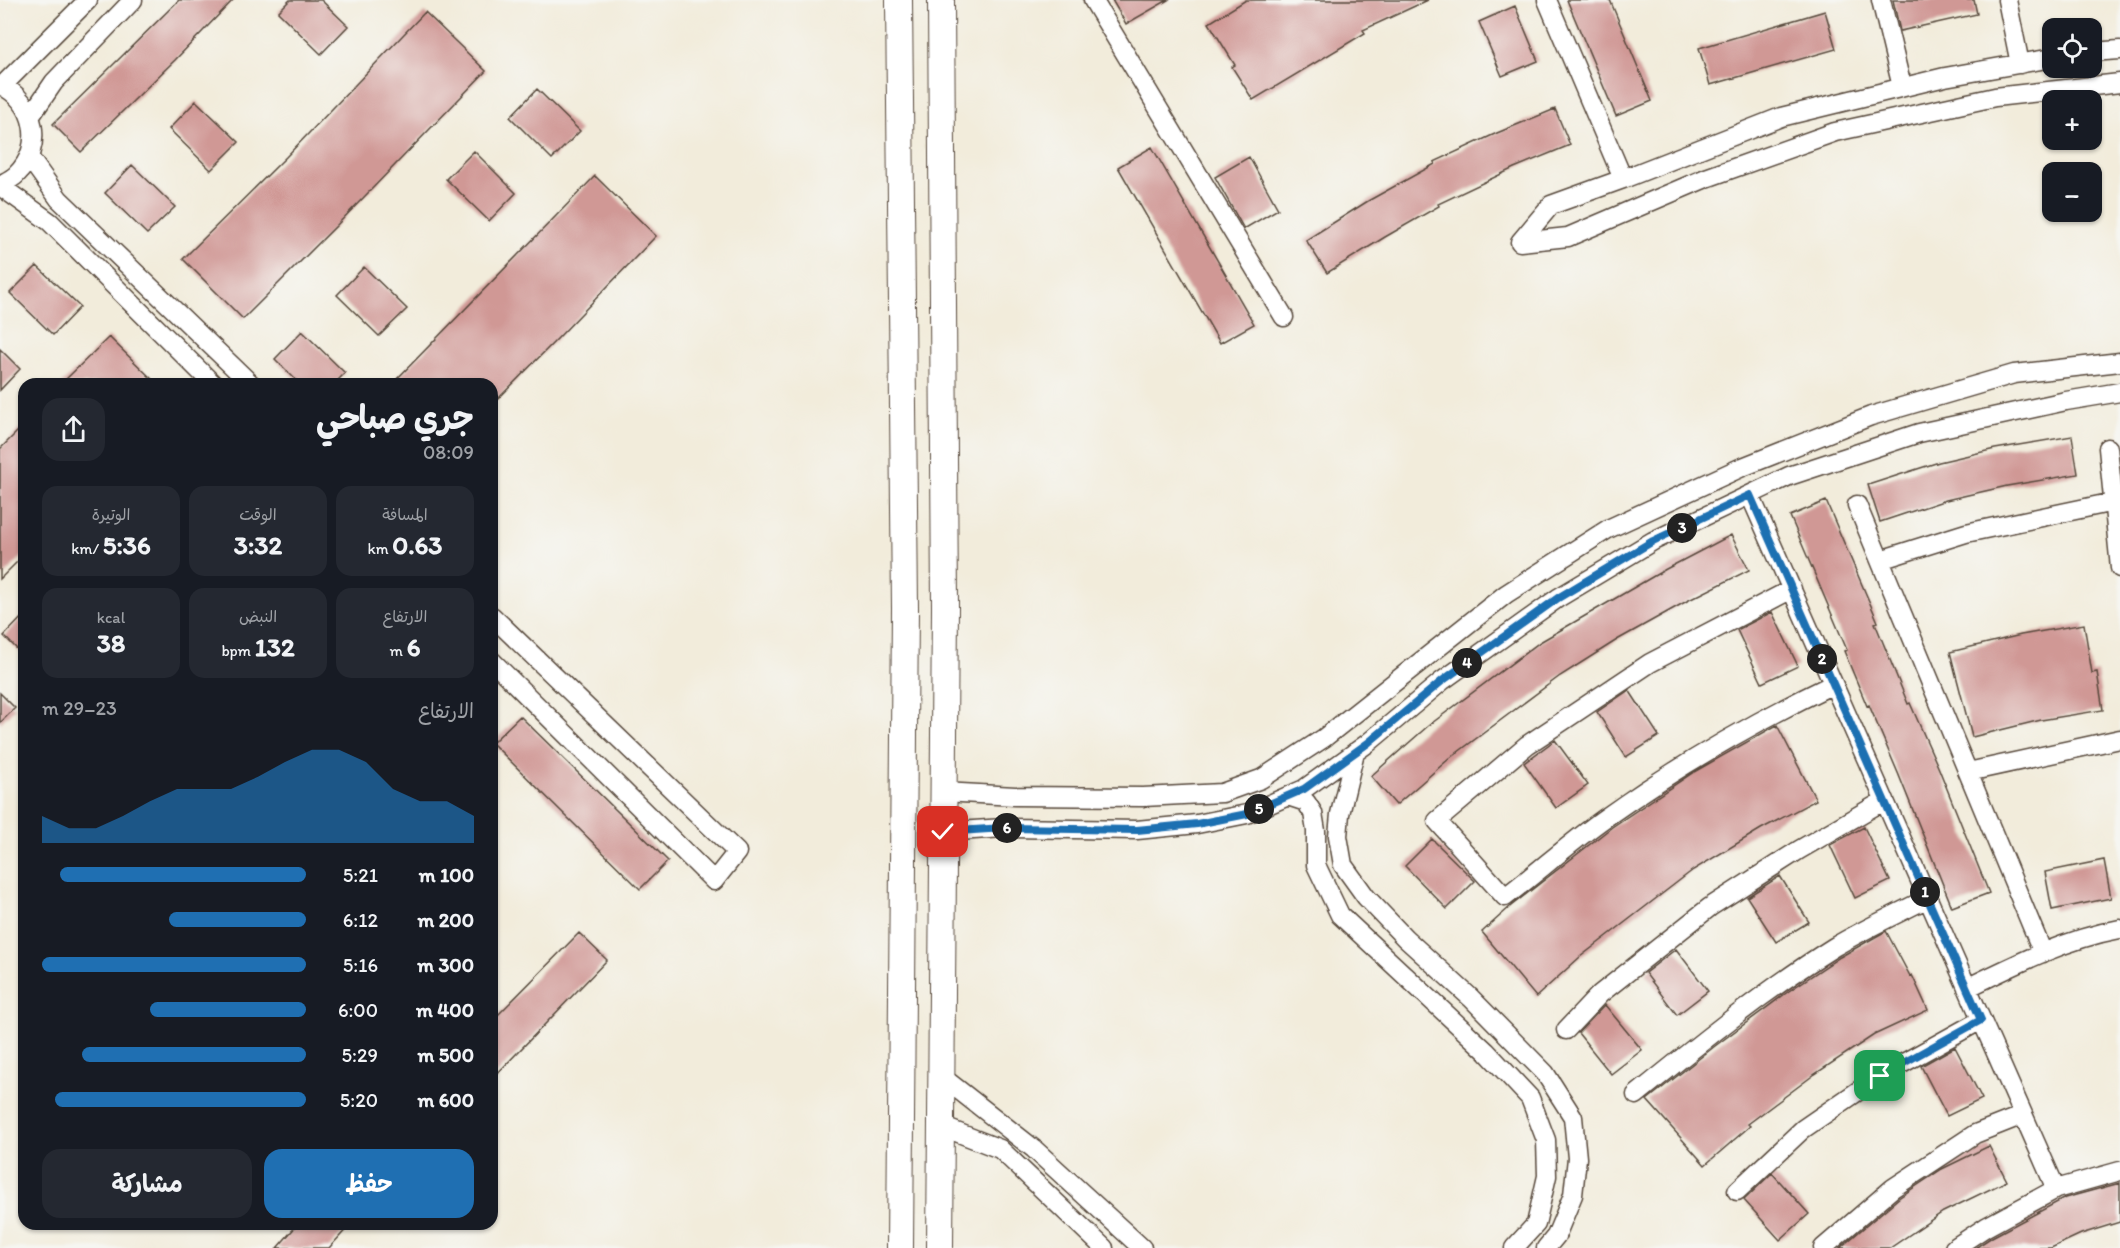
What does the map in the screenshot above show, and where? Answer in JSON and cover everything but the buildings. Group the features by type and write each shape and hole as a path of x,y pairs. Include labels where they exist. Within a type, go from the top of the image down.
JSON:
{"main road":[{"path":"899,0 905,596 900,1248"},
{"path":"939,1248 945,609 941,0"}],"street":[{"path":"88,0 1,86 18,96 34,128 33,146 26,163 15,176 0,185 50,222 207,378"},
{"path":"30,117 54,82 133,0"},
{"path":"1093,0 1284,317"},
{"path":"1547,0 1623,179"},
{"path":"1881,0 1902,87"},
{"path":"2007,0 2020,64"},
{"path":"2102,51 2120,50"},
{"path":"2042,60 1945,77 1781,117 1551,205 1520,242 1568,237 1706,178 1836,132 1995,97 2120,83"},
{"path":"28,157 59,200 245,378"},
{"path":"943,792 1015,796 1143,797 1222,793 1261,779 1324,738 1506,594 1608,529 1740,468 1871,416 2014,374 2120,362"},
{"path":"943,832 1004,828 1137,830 1197,824 1247,814 1304,789 1356,752 1442,681 1558,598 1653,541 1789,476 1918,433 2066,401 2120,392"},
{"path":"2108,448 2120,568"},
{"path":"1750,495 2056,1189"},
{"path":"1880,560 1966,533 2114,502"},
{"path":"1857,505 2043,953"},
{"path":"1792,589 1650,663 1527,745 1437,821 1505,897 1605,818 1711,748 1774,712 1833,684"},
{"path":"498,622 737,852 714,881 498,667"},
{"path":"1968,772 2120,739"},
{"path":"1356,752 1340,814 1338,836 1343,865 1366,897 1398,930 1471,998 1545,1072 1573,1118 1577,1158 1573,1195 1556,1236 1546,1248"},
{"path":"1288,796 1305,802 1313,813 1316,831 1316,865 1340,915 1486,1051 1530,1098 1546,1140 1547,1176 1536,1224 1514,1248"},
{"path":"1566,1030 1600,994 1710,907 1799,850 1885,800"},
{"path":"1636,1095 1768,992 1836,946 1928,898"},
{"path":"1967,988 2023,960 2095,934 2120,929"},
{"path":"1737,1191 1813,1122 1880,1076 1981,1020"},
{"path":"941,1076 1034,1149 1142,1248"},
{"path":"1823,1248 1893,1188 1975,1134 2023,1115"},
{"path":"941,1126 1000,1149 1104,1248"},
{"path":"1954,1248 1986,1227 2056,1189 2120,1171"}],"route":[{"path":"943,832 1004,828 1137,830 1197,824 1247,814 1304,789 1368,743 1442,681 1558,598 1653,541 1750,495 1981,1020 1880,1076"}]}
